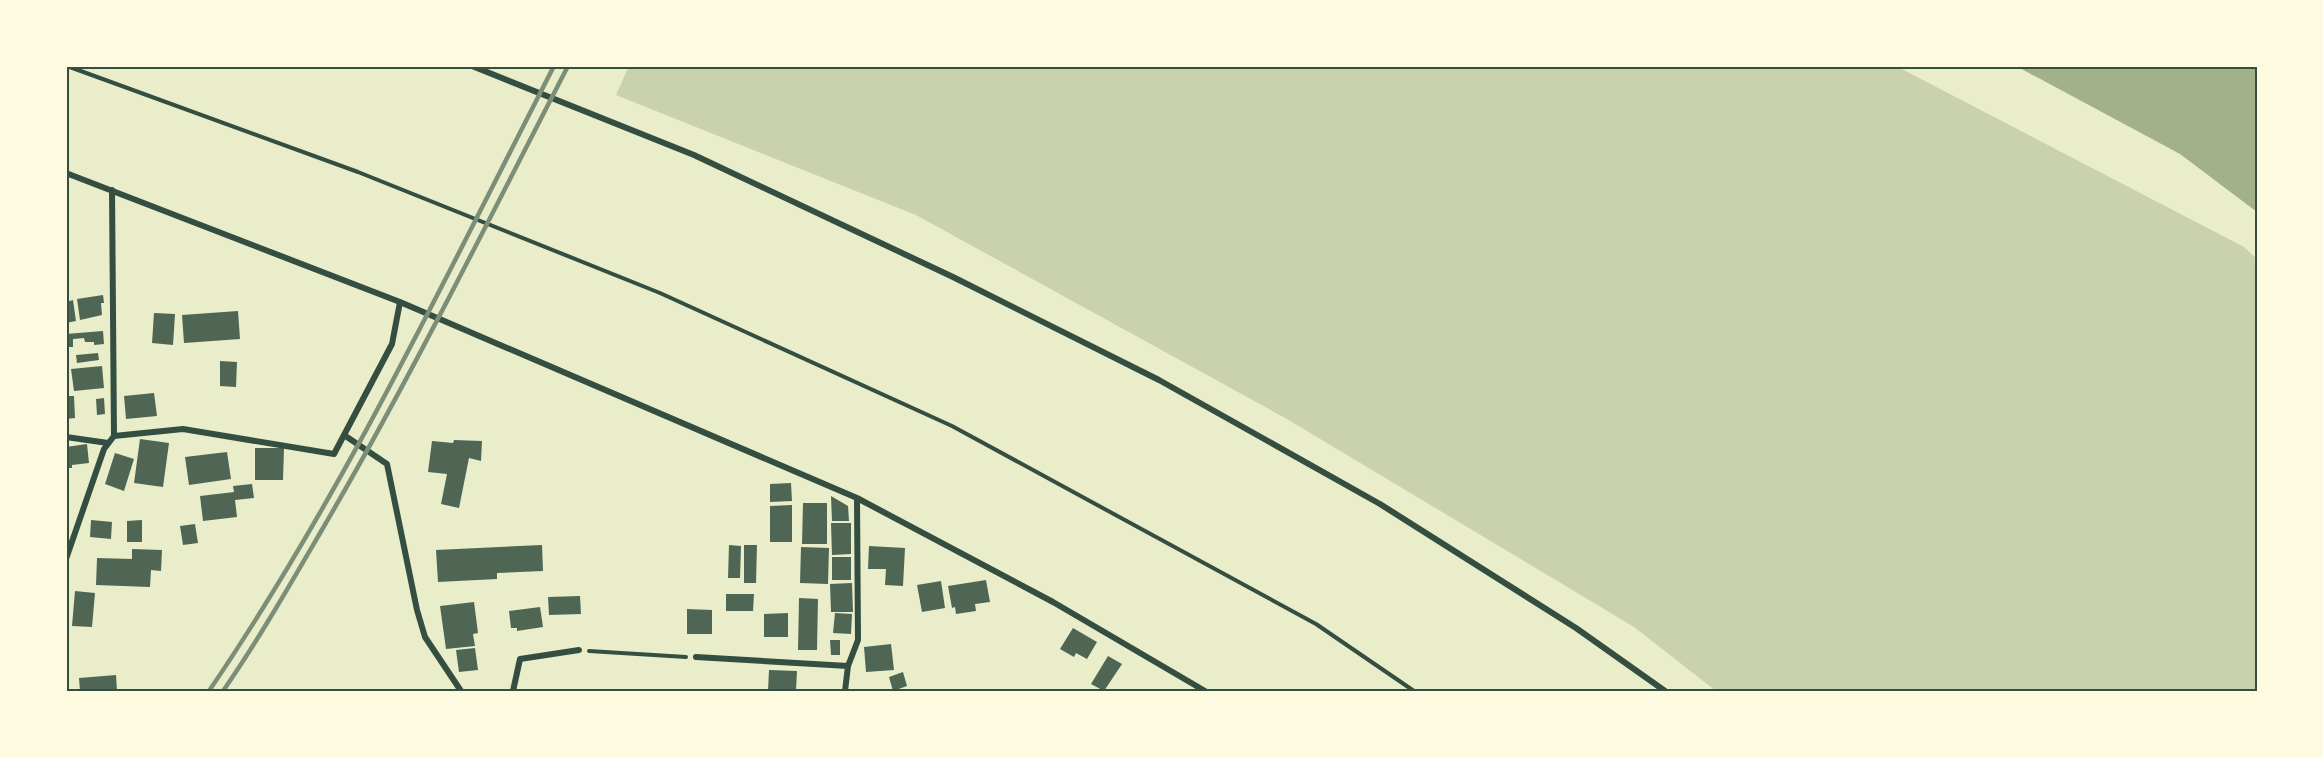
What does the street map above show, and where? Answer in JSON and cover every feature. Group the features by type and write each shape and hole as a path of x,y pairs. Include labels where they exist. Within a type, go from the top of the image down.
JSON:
{"street":[{"path":"472,66 694,155 963,282 1159,380 1380,504 1576,628 1665,691"},
{"path":"66,173 400,302 857,498 1053,602 1205,691"},
{"path":"66,559 104,449 114,436 112,190"},
{"path":"114,436 183,429 334,454 392,344 400,302"},
{"path":"344,435 387,464 417,610 425,637 461,691"},
{"path":"66,437 108,443"},
{"path":"845,691 848,666 858,640 857,498"},
{"path":"513,691 520,659 579,651"},
{"path":"696,657 848,666"}],"path":[{"path":"67,66 358,172 660,293 952,426 1316,624 1414,691"},
{"path":"579,651 696,657"}],"shaded area":[{"path":"629,66 1896,66 2244,247 2257,259 2257,691 1716,691 1634,627 1287,419 916,215 616,95"},
{"path":"2016,66 2257,66 2257,212 2180,154"}],"building":[{"path":"103,295 102,315 80,320 77,299"},
{"path":"73,300 76,321 66,323 66,302"},
{"path":"238,311 240,339 184,343 182,315"},
{"path":"154,313 175,314 173,345 152,343"},
{"path":"103,331 104,344 94,345 94,342 85,342 84,338 73,339 73,347 66,347 66,334"},
{"path":"98,353 99,360 77,363 76,355"},
{"path":"220,361 237,362 236,387 220,386"},
{"path":"102,366 104,388 74,391 71,369"},
{"path":"154,393 157,416 126,419 124,396"},
{"path":"66,396 74,396 75,418 66,419"},
{"path":"104,398 105,414 97,415 96,399"},
{"path":"140,439 169,443 163,487 134,483"},
{"path":"454,440 482,441 481,461 469,458 459,508 441,504 447,474 428,472 432,441 453,443"},
{"path":"87,444 89,463 66,468 66,447"},
{"path":"255,448 284,448 283,480 255,480"},
{"path":"227,452 231,479 189,485 185,457"},
{"path":"115,453 134,459 124,491 105,484"},
{"path":"791,483 792,501 770,502 770,484"},
{"path":"252,484 254,498 235,500 237,517 203,521 200,496 234,492 233,486"},
{"path":"831,496 848,506 849,521 832,521"},
{"path":"803,503 827,503 827,544 802,544"},
{"path":"792,505 792,542 770,542 770,506"},
{"path":"91,520 112,522 111,539 90,537"},
{"path":"142,520 142,542 127,542 127,521"},
{"path":"831,523 851,523 851,554 832,555"},
{"path":"195,524 198,543 183,545 180,526"},
{"path":"542,545 543,571 497,573 497,579 438,582 436,550"},
{"path":"729,545 741,546 740,578 728,578"},
{"path":"744,545 757,545 756,583 744,583"},
{"path":"869,546 905,548 903,586 885,585 886,569 868,569"},
{"path":"801,547 829,548 828,584 800,583"},
{"path":"132,549 162,550 161,571 151,570 150,587 96,585 97,558 132,559"},
{"path":"832,557 851,557 851,580 832,580"},
{"path":"986,580 990,602 975,604 976,611 956,614 955,607 952,608 948,586"},
{"path":"941,581 945,608 922,612 917,585"},
{"path":"852,583 853,612 831,612 830,584"},
{"path":"75,591 95,593 92,627 72,626"},
{"path":"726,594 754,594 753,611 726,611"},
{"path":"580,596 581,614 549,615 548,597"},
{"path":"799,598 818,599 817,650 798,650"},
{"path":"474,602 478,633 473,634 475,646 446,649 440,606"},
{"path":"540,607 543,627 517,631 517,628 511,628 509,611"},
{"path":"687,609 712,610 712,634 687,634"},
{"path":"788,613 788,637 764,637 764,614"},
{"path":"835,613 852,614 851,634 833,633"},
{"path":"1073,628 1097,642 1087,659 1076,653 1074,657 1060,649"},
{"path":"830,640 840,640 840,655 831,655"},
{"path":"891,644 894,670 866,672 864,647"},
{"path":"475,648 478,670 459,672 456,650"},
{"path":"1108,656 1122,664 1104,691 1091,684"},
{"path":"769,670 797,671 796,691 768,691"},
{"path":"903,672 907,686 893,691 889,677"},
{"path":"116,675 117,691 80,691 79,678"}],"railway":[{"path":"209,691 258,616 348,463 554,66"},
{"path":"223,691 287,590 356,471 568,66"}]}
